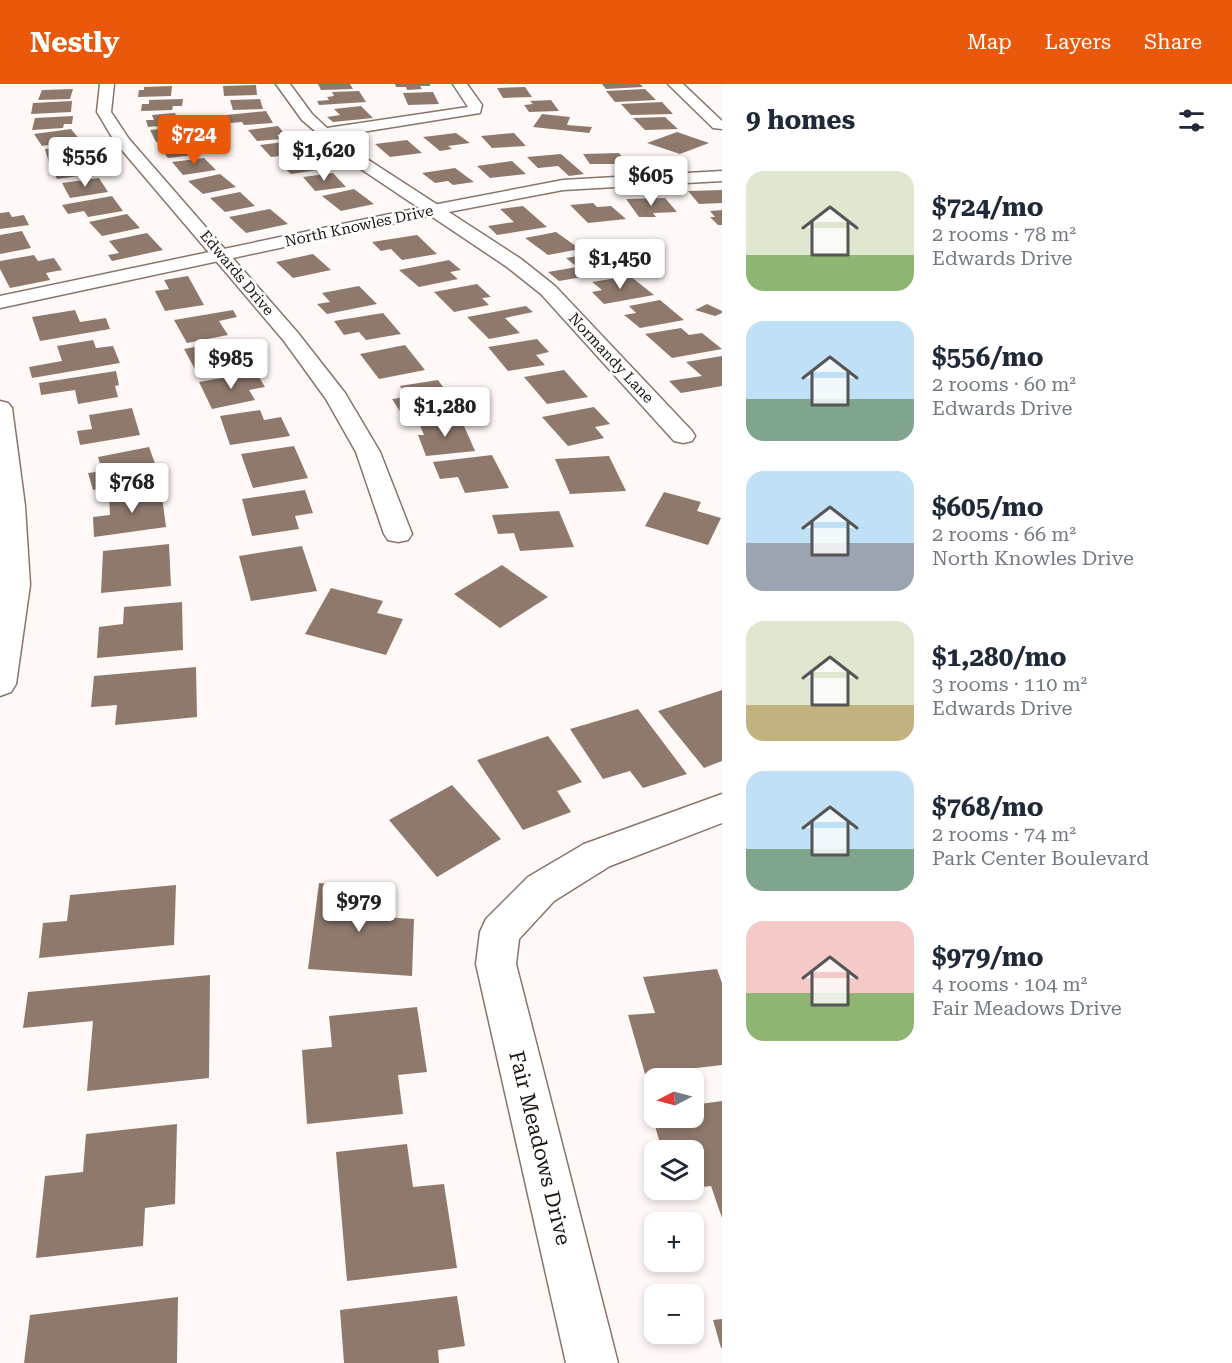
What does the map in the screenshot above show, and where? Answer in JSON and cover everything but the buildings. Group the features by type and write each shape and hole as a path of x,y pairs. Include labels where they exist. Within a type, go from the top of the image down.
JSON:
{"street":[{"name":"Edwards Drive","path":"107,84 104,112 123,142 291,337 337,398 368,452 398,534"},
{"name":"Normandy Lane","path":"283,84 307,117 361,162 514,263 548,290 684,436"},
{"path":"324,133 475,110 475,105 460,84"},
{"path":"675,84 720,125"},
{"name":"North Knowles Drive","path":"0,302 433,210 563,185 722,176"},
{"path":"0,408 12,506 16,585 0,684"},
{"name":"Fair Meadows Drive","path":"592,1363 496,964 500,932 541,889 597,855 722,808"}]}
